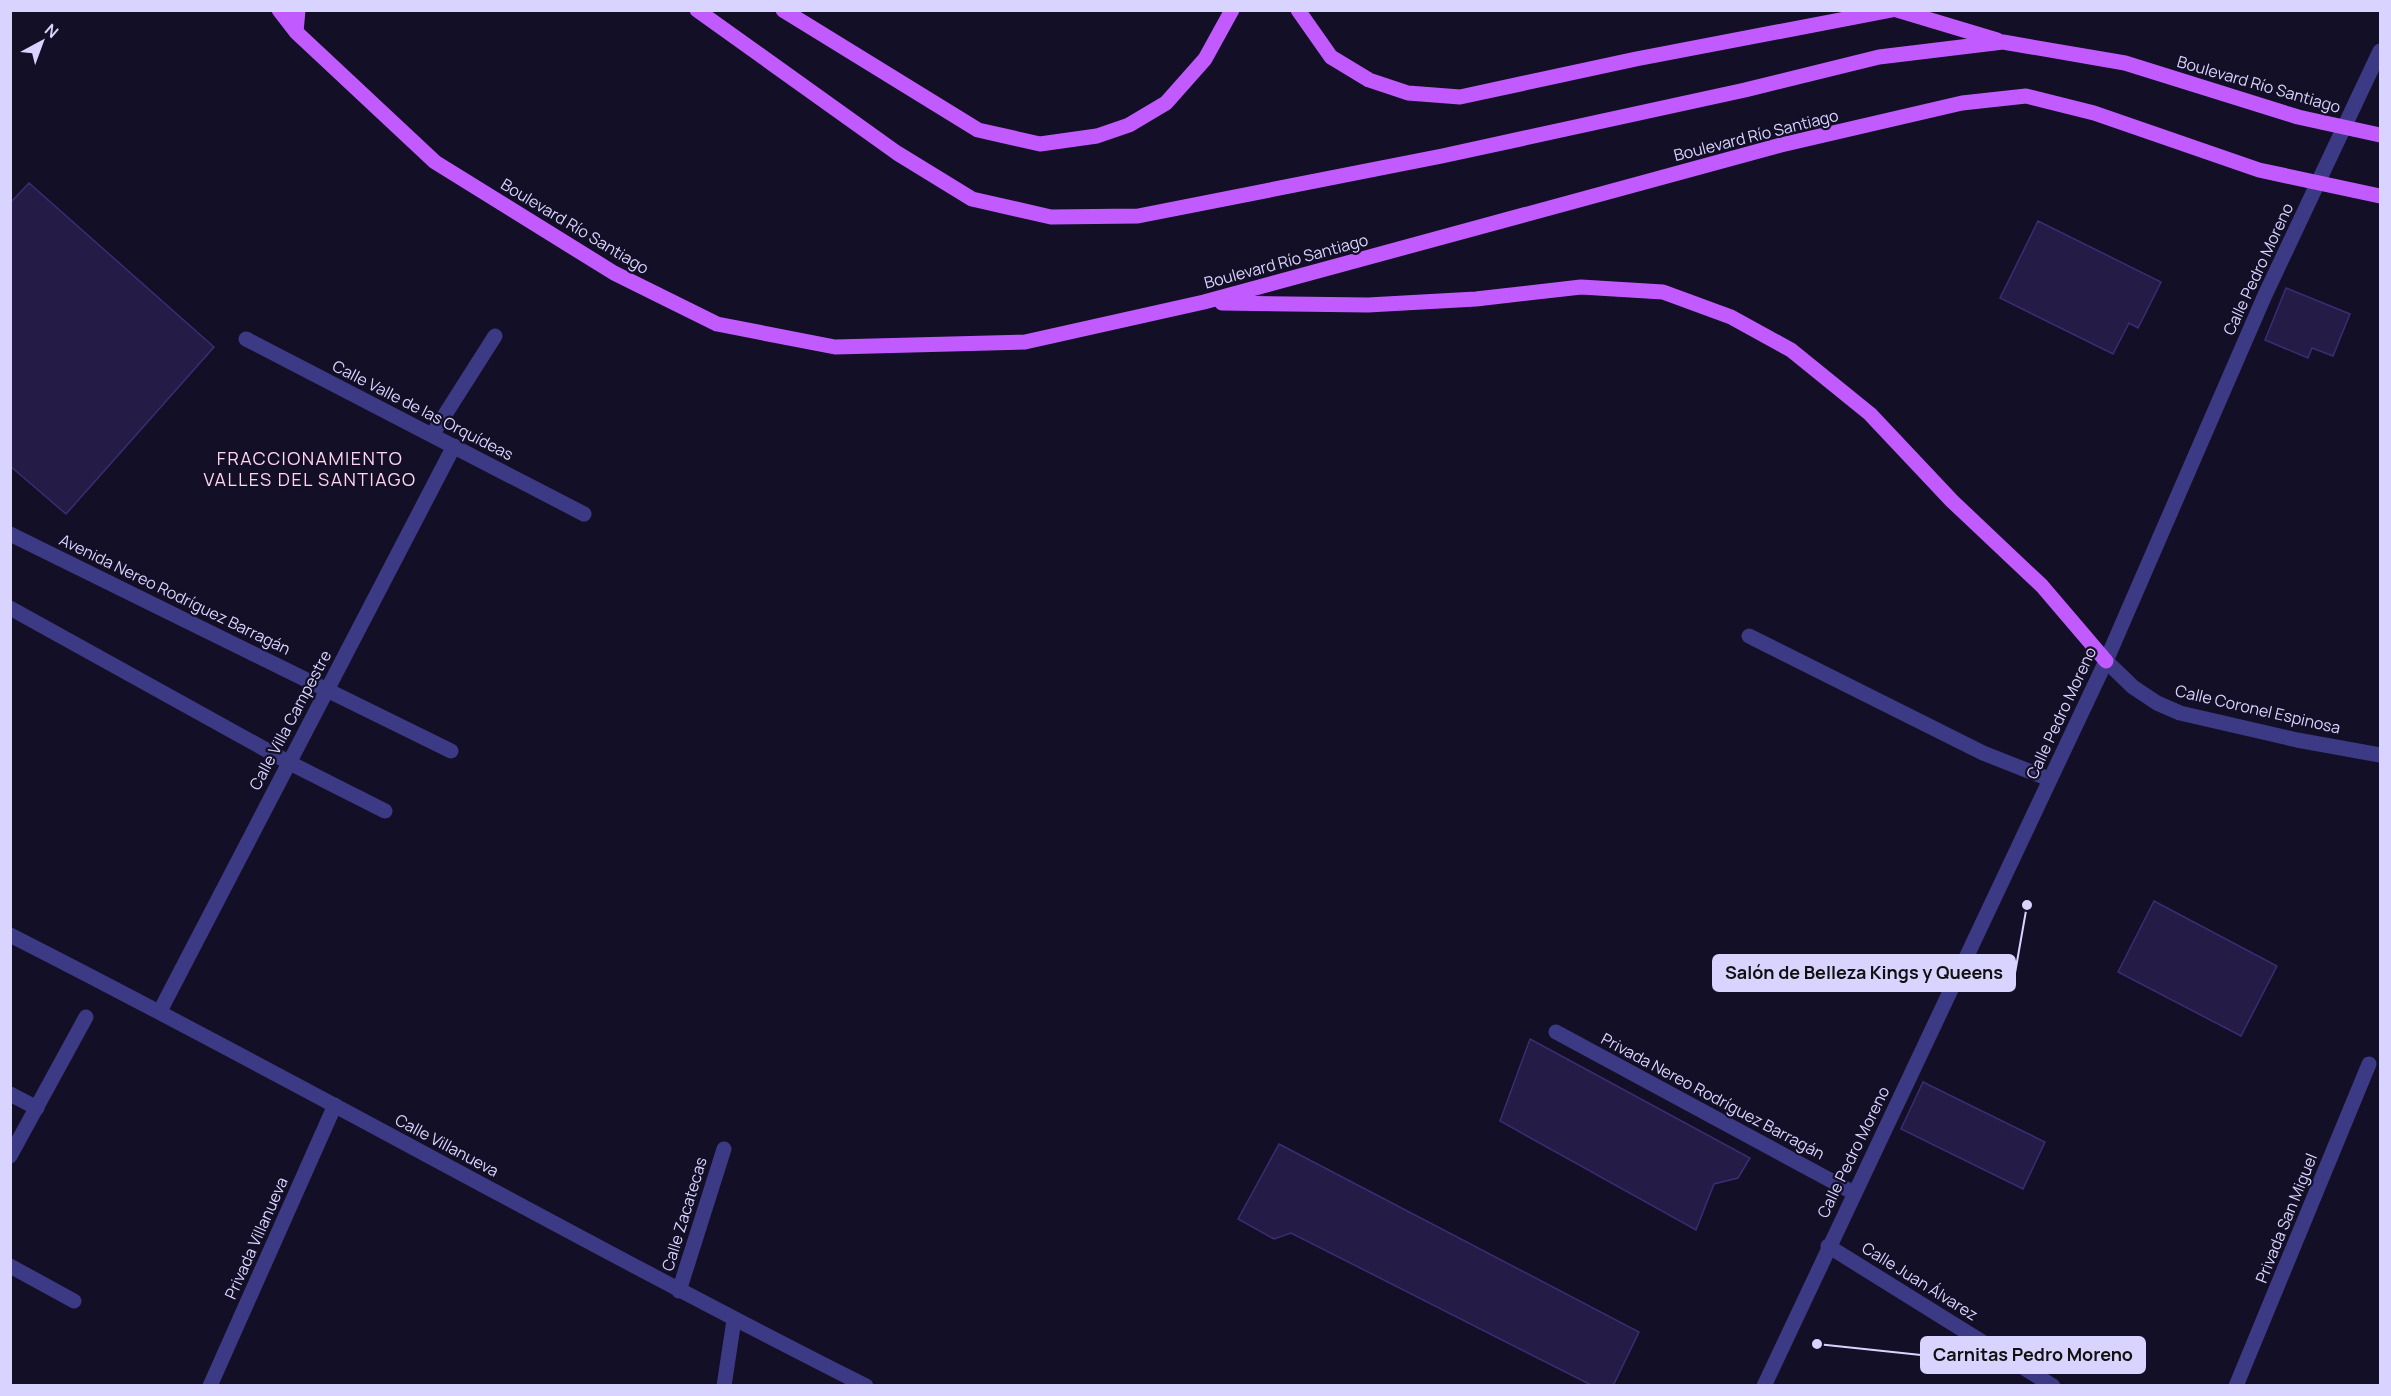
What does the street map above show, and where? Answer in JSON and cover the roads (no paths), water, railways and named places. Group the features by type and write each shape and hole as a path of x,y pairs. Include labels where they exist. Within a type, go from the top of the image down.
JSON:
{"main road":[{"name":"Boulevard Río Santiago","path":"279,10 296,32 435,162 614,273 717,324 835,347 1025,342 1204,302 1781,145 1962,103 2026,96 2094,113 2259,170 2380,196"},
{"path":"296,32 298,10"},
{"name":"Boulevard Río Santiago","path":"697,10 897,153 972,199 1051,216 1138,216 1442,156 1745,90 1879,57 2003,42 2125,63 2298,117 2380,135"},
{"path":"783,10 978,130 1040,144 1097,136 1118,129 1166,103 1205,59 1232,10"},
{"path":"1298,10 1331,57 1369,80 1408,93 1460,98 1636,59 1892,10"},
{"path":"1897,10 2003,42"},
{"path":"1204,302 1368,305 1476,299 1581,287 1663,292 1731,317 1791,350 1870,414 1952,501 2042,586 2106,661"}],"street":[{"name":"Calle Pedro Moreno","path":"1764,1386 1828,1246 2106,661 2265,295 2380,51"},
{"path":"432,435 495,336"},
{"name":"Calle Valle de las Orquídeas","path":"246,339 584,514"},
{"name":"Calle Villa Campestre","path":"160,1011 326,688 454,446"},
{"name":"Avenida Nereo Rodríguez Barragán","path":"10,534 451,751"},
{"path":"10,608 288,762 385,811"},
{"path":"1749,636 1983,753 2049,779"},
{"name":"Calle Coronel Espinosa","path":"2106,661 2133,687 2157,703 2180,713 2297,740 2380,755"},
{"name":"Calle Villanueva","path":"10,935 160,1011 734,1320 866,1386"},
{"path":"10,1156 86,1017"},
{"name":"Privada Nereo Rodríguez Barragán","path":"1556,1032 1854,1193"},
{"name":"Privada San Miguel","path":"2236,1386 2369,1064"},
{"path":"10,1094 37,1108"},
{"name":"Privada Villanueva","path":"210,1386 335,1105"},
{"name":"Calle Zacatecas","path":"679,1291 724,1149"},
{"name":"Calle Juan Álvarez","path":"1828,1246 2053,1386"},
{"path":"10,1266 74,1301"},
{"path":"724,1386 734,1320"}],"place":[{"name":"Salón de Belleza Kings y Queens","path":"2027,905"},
{"name":"Carnitas Pedro Moreno","path":"1817,1344"}],"district":[{"name":"FRACCIONAMIENTO VALLES DEL SANTIAGO","path":"310,468"}]}
